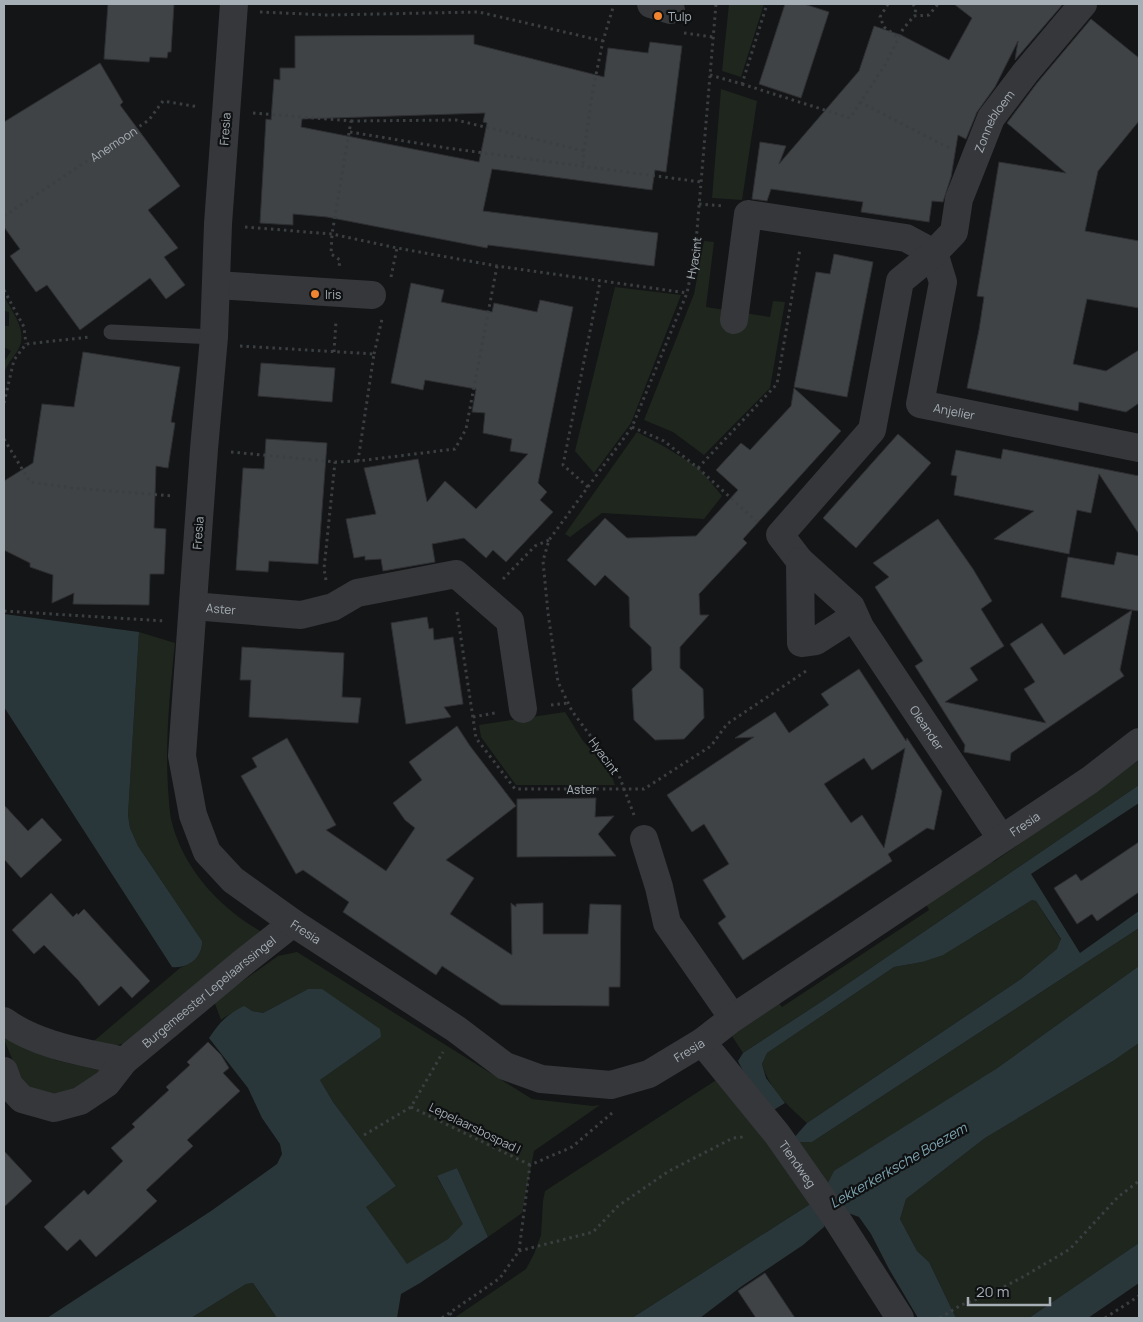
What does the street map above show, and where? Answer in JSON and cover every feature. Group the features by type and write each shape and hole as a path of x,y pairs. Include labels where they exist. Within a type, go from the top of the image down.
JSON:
{"street":[{"name":"Zonnebloem","path":"934,253 954,232 959,199 991,118 1025,73 1083,4"},
{"name":"Fresia","path":"234,7 218,224 213,341 182,756 193,815 207,852 233,880 293,924 456,1029 505,1066 541,1079 611,1085 649,1074 702,1042 733,1018 1090,780 1139,742"},
{"path":"734,320 748,214 906,238 934,253 900,281 872,430 780,535 800,561 801,643 816,642 855,616"},
{"name":"Anjelier","path":"934,253 943,282 920,404 1139,448"},
{"path":"216,285 372,295"},
{"name":"Oleander","path":"800,561 851,607 860,627 1001,838"},
{"path":"451,575 456,574 486,598 510,621 523,710"},
{"name":"Aster","path":"193,614 301,615 333,607 357,593 451,575"},
{"path":"644,839 659,887 667,923 733,1018"},
{"name":"Burgemeester Lepelaarssingel","path":"4,1071 9,1085 22,1099 54,1108 80,1102 106,1083 124,1061 241,964 293,924"},
{"path":"4,1021 18,1032 65,1048 124,1061"},
{"name":"Tiendweg","path":"702,1042 777,1134 838,1220 900,1318"}],"lane":[{"path":"111,332 213,341"}],"path":[{"path":"583,165 593,89 603,41 614,4"},
{"name":"Hyacint","path":"644,839 618,773 572,712 558,682 543,561 549,540 632,427 687,293 695,254 716,4"},
{"path":"742,84 767,4"},
{"path":"888,4 880,17 884,27 899,38"},
{"path":"710,75 850,118 885,65 903,29 914,16 916,8 913,4"},
{"path":"914,16 929,15 938,4"},
{"path":"234,7 328,15 479,12 603,41"},
{"name":"Anemoon","path":"4,216 149,120 163,101 226,111"},
{"path":"860,102 973,160"},
{"path":"226,111 351,121 456,120 584,151"},
{"path":"334,352 340,260 331,254 332,234 351,121"},
{"path":"350,132 447,148 701,182"},
{"path":"698,468 777,384 804,223"},
{"path":"218,224 332,234 498,266 687,293"},
{"path":"204,449 335,462 455,449 466,429 498,266"},
{"path":"588,487 563,465 600,282"},
{"path":"4,290 24,328 26,344 14,360 4,403"},
{"path":"26,344 86,338 111,332"},
{"path":"213,341 374,354 358,461"},
{"path":"632,427 664,441 698,468 762,527"},
{"path":"4,439 30,482 73,488 201,499"},
{"path":"301,615 328,588 324,569 335,462"},
{"name":"Aster","path":"451,575 476,738 514,789 644,789 711,746 727,724 808,670 801,643"},
{"path":"4,611 193,614"},
{"name":"Lepelaarsbospad I","path":"364,1135 412,1107 456,1029"},
{"name":"Lepelaarsbospad I","path":"412,1107 530,1165 572,1147 612,1113 611,1085"},
{"path":"519,1251 593,1232 618,1206 669,1171 733,1138 777,1134"},
{"name":"Lepelaarsbospad I","path":"442,1318 500,1278 519,1251 530,1165"},
{"path":"940,1318 961,1305 986,1296 1021,1278 1070,1249 1118,1197 1139,1181"},
{"path":"1105,1318 1139,1296"},
{"path":"450,1313 453,1318"}],"shaded area":[{"path":"729,4 764,4 741,77 722,71"},
{"path":"721,89 757,101 742,200 712,198"},
{"path":"704,241 714,242 706,307 770,317 773,301 785,302 770,388 704,455 673,432 644,420 694,294"},
{"path":"615,287 681,295 631,423 594,473 575,451"},
{"path":"4,296 18,322 22,336 18,350 4,373 4,362 11,351 4,347 4,326 9,326 9,312 4,311"},
{"path":"637,432 699,468 722,496 704,519 602,513 570,537 565,534"},
{"path":"139,632 175,643 168,716 167,770 170,815 176,837 193,870 204,884 231,911 262,932 127,1043 112,1046 88,1046 180,968 196,958 202,946 202,941 138,846 130,828 128,815"},
{"path":"565,712 583,741 609,769 615,785 516,785 481,737 479,725"},
{"path":"1139,760 1139,785 824,1000 743,1053 732,1036 776,1000 782,1007 929,910 925,902 975,869 995,861"},
{"path":"1032,900 1036,901 1061,940 1058,949 1021,979 807,1123 774,1089 762,1064 767,1053 894,967 922,962 974,936"},
{"path":"1139,928 1139,966 825,1189 798,1142 812,1142"},
{"path":"297,952 532,1099 593,1106 600,1105 534,1151 522,1213 488,1237 457,1168 437,1177 464,1224 448,1239 407,1265 366,1207 396,1186 333,1102 320,1080 381,1037 308,989 263,1013 241,1011 221,1020 214,1001 278,956"},
{"path":"7,1035 55,1060 103,1071 87,1086 35,1100 19,1076 4,1039"},
{"path":"1139,1043 1139,1243 1029,1318 956,1318 929,1262 917,1251 900,1219 906,1199 985,1138 1113,1061"},
{"path":"724,1075 815,1201 632,1318 454,1318 526,1269 541,1235 545,1191"},
{"path":"253,1283 277,1318 191,1318 246,1284"}],"water":[{"path":"4,614 139,632 128,815 130,828 138,846 202,941 200,953 188,964 172,967 4,707"},
{"path":"1139,785 1139,803 1031,874 1080,953 1139,911 1139,928 812,1142 792,1140 807,1123 1021,979 1057,949 1061,939 1036,901 1032,900 943,955 922,962 894,967 767,1053 762,1064 766,1078 785,1103 772,1111 738,1061 743,1053 824,1000"},
{"name":"Lekkerkerksche Boezem","path":"1139,966 1139,1043 1113,1061 985,1138 906,1199 900,1219 917,1251 929,1262 956,1318 918,1318 871,1234 859,1217 840,1210 825,1189 834,1171 996,1069"},
{"path":"308,989 322,989 380,1029 381,1037 320,1080 333,1102 396,1186 366,1207 407,1264 448,1239 463,1224 437,1176 457,1168 488,1237 401,1294 397,1318 277,1318 253,1283 246,1284 191,1318 47,1318 211,1211 277,1164 282,1154 280,1144 262,1118 248,1088 209,1038 224,1019 244,1006 252,1011 263,1013"},
{"path":"815,1201 825,1218 824,1227 803,1245 742,1286 700,1318 632,1318"},
{"path":"1139,1243 1139,1283 1088,1318 1029,1318"}],"building":[{"path":"108,4 174,4 171,52 168,52 167,58 150,57 149,62 104,59"},
{"path":"785,4 804,4 829,12 801,98 759,84"},
{"path":"954,4 1063,4 1015,60 1018,41 995,87 977,112 966,139 958,135 951,177 943,202 932,201 929,222 861,212 863,202 771,189 767,201 752,199 760,142 786,146 779,164 859,71 874,26 901,35 949,60 972,18"},
{"path":"1091,19 1139,58 1139,121 1098,171 1085,231 1139,241 1139,308 1087,299 1073,364 1106,371 1139,350 1139,403 1126,412 1079,402 1078,411 967,388 984,297 977,296 999,162 1066,173 1007,123 1037,83"},
{"path":"474,35 474,44 604,77 608,48 648,53 650,42 682,46 666,172 655,170 652,190 492,169 483,211 658,233 654,266 488,245 487,248 327,217 293,214 293,225 260,223 266,119 271,120 274,79 280,80 280,68 295,68 295,36","holes":["485,113 483,122 487,123 479,162 301,127 302,119"]},
{"path":"100,63 123,102 120,105 180,186 148,210 178,248 164,257 185,285 166,299 150,278 80,330 47,285 36,292 10,256 20,249 4,227 4,122"},
{"path":"834,254 873,262 847,397 794,387 816,272 830,274"},
{"path":"411,283 444,290 441,302 492,312 494,303 537,312 540,300 573,307 538,483 547,492 540,500 553,512 506,562 493,550 486,558 464,538 432,544 435,562 383,571 381,559 365,560 365,556 354,558 346,519 376,514 364,468 418,459 427,502 445,481 476,509 528,454 510,451 512,439 483,433 485,413 472,412 476,389 425,380 423,390 391,383"},
{"path":"83,352 180,367 171,422 175,423 168,468 156,466 154,528 166,529 164,574 150,574 149,605 73,604 74,593 52,603 53,575 30,567 30,563 4,550 4,481 33,463 42,404 74,407"},
{"path":"261,363 335,368 332,402 258,396"},
{"path":"794,388 841,431 743,539 747,543 699,594 700,615 709,615 680,647 680,668 703,689 704,718 684,739 655,740 634,720 632,689 652,670 651,647 630,627 629,597 605,575 595,586 567,560 605,518 627,538 696,536 738,490 716,470 741,443 750,450 791,406"},
{"path":"898,434 931,463 856,548 823,518"},
{"path":"266,439 327,443 318,564 269,561 268,572 236,570 243,468 264,469"},
{"path":"1003,449 1139,476 1139,534 1099,474 1091,513 1077,510 1069,554 994,539 1034,511 954,495 957,476 951,475 956,450 1001,459"},
{"path":"938,519 973,569 992,601 981,609 1004,646 970,668 978,680 945,702 1046,723 1024,689 1035,682 1010,644 1042,623 1064,655 1132,610 1120,670 1124,676 1011,753 1010,761 964,752 965,745 915,666 923,661 875,587 889,577 873,563"},
{"path":"1117,552 1139,556 1139,611 1061,597 1068,557 1114,565"},
{"path":"427,617 429,629 433,628 434,640 453,637 463,704 444,707 451,717 406,724 391,623"},
{"path":"242,647 344,653 342,697 361,698 358,723 249,717 251,680 240,680"},
{"path":"859,669 906,741 907,738 942,791 934,830 927,828 888,854 892,861 743,960 718,923 726,917 703,880 729,864 704,824 692,832 667,795 754,737 735,738 775,712 789,733 829,705 821,694","holes":["905,748 884,848 862,815 851,823 824,784 864,758 872,770"]},
{"path":"457,726 516,806 446,860 474,878 450,914 512,955 511,903 516,907 516,904 543,903 543,934 588,934 590,904 621,905 620,987 609,987 609,1006 501,1005 442,966 436,975 343,912 349,902 303,870 296,874 241,776 257,767 252,758 287,738 336,825 326,830 386,871 415,828 405,820 393,803 422,780 409,762"},
{"path":"596,798 595,817 614,816 598,834 616,856 517,857 517,799"},
{"path":"4,805 28,831 42,818 62,840 21,878 4,859"},
{"path":"1139,842 1139,892 1097,921 1092,914 1077,924 1054,888 1076,874 1081,881"},
{"path":"51,893 73,917 84,909 150,981 132,998 121,986 99,1006 78,980 44,945 34,954 12,930"},
{"path":"208,1042 221,1055 229,1068 223,1073 240,1091 187,1140 193,1146 146,1190 157,1201 126,1230 96,1257 80,1239 67,1251 44,1227 84,1190 88,1195 123,1161 111,1148 135,1127 132,1124 169,1090 166,1087 190,1065 187,1062"},
{"path":"4,1151 32,1181 4,1207"},
{"path":"765,1273 795,1318 756,1318 738,1291"}],"place":[{"name":"Tulp","path":"658,16"},
{"name":"Iris","path":"315,294"}]}
